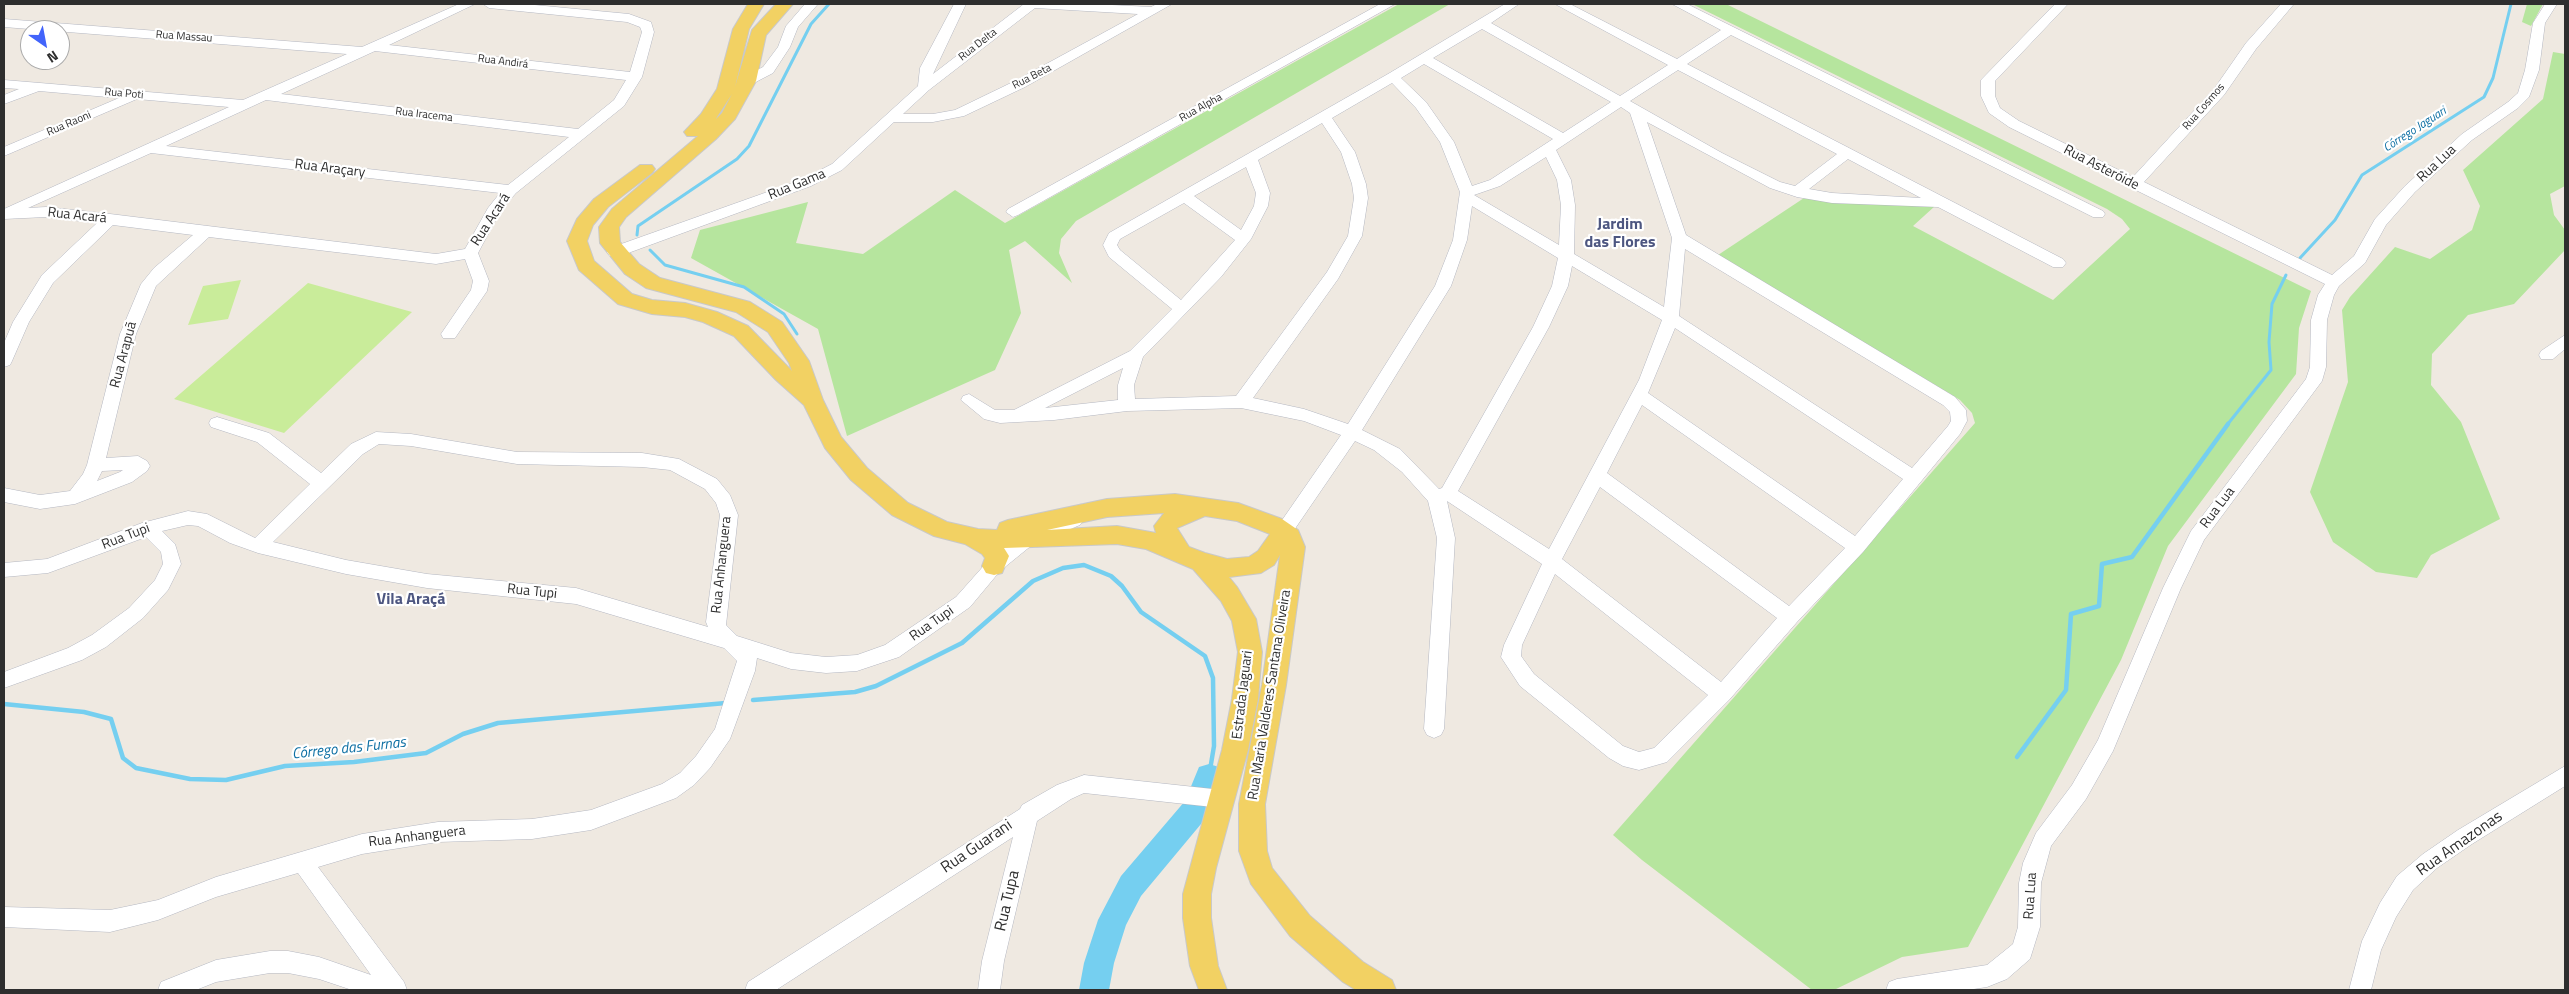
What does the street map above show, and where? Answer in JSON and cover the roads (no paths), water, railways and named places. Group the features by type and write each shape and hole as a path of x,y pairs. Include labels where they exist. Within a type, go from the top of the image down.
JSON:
{"main road":[{"path":"779,9 761,17 753,8 740,29 726,89 708,116 680,144 601,204 584,222 577,241 586,265 620,296 637,303 684,310 730,325 751,340 783,375 812,400"},
{"path":"612,244 609,227 619,213 710,135 729,115 747,81 758,34 779,9"},
{"path":"577,241 596,232 612,244 637,274 668,288 709,296 743,307 775,327 799,361 812,400 833,442 859,474 900,509 922,521 967,536 990,547 997,556 994,566"},
{"path":"612,288 628,285 637,274"},
{"path":"967,536 1024,527 1107,508 1158,503 1211,507 1262,519 1284,531 1266,558 1253,566 1227,568 1201,562"},
{"path":"1180,552 1165,532 1167,522 1181,515 1211,507"},
{"name":"Rua Maria Valderes Santana Oliveira","path":"1284,531 1290,536 1293,547 1254,718 1256,775 1251,831 1253,851 1261,876 1300,926 1353,972 1382,990"},
{"name":"Estrada Jaguari","path":"967,536 1026,540 1063,539 1096,535 1132,536 1180,552 1201,562 1234,602 1244,619 1250,652 1254,718 1207,798 1197,894 1197,918 1204,966 1213,990"}],"street":[{"name":"Rua Acará","path":"4,213 469,4"},
{"name":"Rua Acará","path":"4,213 46,212 436,259 470,253 496,208 511,190 619,103 635,77 648,32 646,25 629,18 489,4"},
{"path":"747,81 768,70 784,46 792,26 812,4"},
{"path":"924,87 927,68 960,4"},
{"path":"1031,4 1153,11"},
{"name":"Rua Delta","path":"924,87 1031,4"},
{"name":"Rua Beta","path":"889,118 933,118 959,113 1020,84 1166,4"},
{"name":"Rua Alpha","path":"1012,212 1389,4"},
{"path":"1182,309 1114,253 1110,245 1114,236 1393,77 1512,4"},
{"path":"1561,4 1679,64 1940,203 2058,262"},
{"path":"1678,4 2098,214"},
{"name":"Rua Asteróide","path":"2062,4 1988,80 1987,89 1990,104 2001,116 2134,184 2334,282"},
{"name":"Rua Cosmos","path":"2134,184 2219,92 2250,46 2288,4"},
{"name":"Rua Lua","path":"1897,990 1988,976 1999,971 2022,951 2029,927 2030,883 2034,863 2043,840 2088,778 2106,746 2172,588 2197,536 2314,381 2318,367 2319,320 2323,303 2334,282 2360,258 2380,222 2410,189 2467,137 2513,105 2524,94 2532,70 2540,23 2551,4"},
{"name":"Rua Massau","path":"4,23 368,49"},
{"path":"1481,23 1717,156 1775,184 1797,192 1832,198 1940,203"},
{"path":"1467,194 1495,183 1564,140 1629,106 1679,64 1730,30"},
{"name":"Rua Andirá","path":"368,49 635,77"},
{"path":"1423,58 1564,140"},
{"path":"1284,531 1352,432 1443,286 1460,240 1467,194 1447,142 1421,105 1393,77"},
{"name":"Rua Poti","path":"4,84 245,105"},
{"path":"4,100 39,86"},
{"name":"Rua Gama","path":"612,244 822,176 845,162 889,118 924,87"},
{"name":"Rua Raoni","path":"4,152 135,96"},
{"name":"Rua Iracema","path":"265,96 582,134"},
{"path":"1629,106 1664,187 1679,238 1671,318 1657,358 1598,476 1552,561 1513,645 1511,657 1527,680 1616,752 1630,760 1639,762 1660,756 1722,694 1790,617 1857,547 1954,430 1959,416 1954,405 1679,238"},
{"path":"1241,402 1333,275 1355,236 1361,198 1359,184 1348,152 1324,116"},
{"name":"Rua Araçary","path":"148,148 511,190"},
{"path":"1434,729 1446,538 1442,496 1541,327 1560,286 1566,257 1568,205 1564,180 1549,150"},
{"path":"1797,192 1847,153"},
{"path":"1014,416 1136,355 1182,309 1244,239 1261,206 1263,193 1250,158"},
{"path":"46,212 66,185"},
{"path":"1467,194 1566,257 1671,318 1914,478"},
{"path":"1184,196 1244,239"},
{"path":"4,362 21,322 47,280 110,219"},
{"name":"Rua Arapuã","path":"75,497 90,478 96,465 128,334 149,284 159,272 205,232"},
{"path":"449,334 478,291 481,281 470,253"},
{"path":"2547,355 2565,341"},
{"path":"1127,405 1126,385 1136,355"},
{"path":"1639,395 1857,547"},
{"path":"969,400 993,416 1014,416 1127,405 1241,402 1304,415 1352,432 1394,454 1442,496 1552,561 1722,694"},
{"path":"217,424 263,437 321,483"},
{"name":"Rua Anhanguera","path":"4,917 110,920 158,910 216,887 303,863 362,844 438,832 532,829 591,820 669,791 687,779 704,762 723,733 745,671 747,658 736,644 718,630 716,622 729,516 724,500 711,484 673,464 642,460 517,458 384,437 367,441 357,448 258,546"},
{"path":"4,495 40,502 75,497 119,480 137,471 141,466 138,463 96,465"},
{"path":"1598,476 1790,617"},
{"path":"1026,540 1107,508"},
{"name":"Rua Tupi","path":"4,570 48,566 148,528 177,520 201,519 236,538 258,546 346,567 427,581 576,596 611,605 791,661 826,665 857,663 892,651 924,632 963,602 980,585 994,566 1026,540"},
{"path":"4,680 75,654 98,641 136,613 162,585 172,564 169,550 148,528"},
{"path":"980,585 1002,567 1027,553 1063,539"},
{"name":"Rua Amazonas","path":"2360,990 2370,949 2388,910 2405,884 2430,861 2565,775"},
{"name":"Rua Guarani","path":"756,990 863,923 1029,812 1064,792 1084,784 1207,798"},
{"name":"Rua Tupa","path":"989,990 1029,812"},
{"path":"303,863 396,990"},
{"path":"169,990 216,971 288,962 319,968 383,990"}],"waterway":[{"path":"637,235 638,226 737,159 749,146 811,24 829,4"},
{"name":"Córrego Jaguari","path":"2300,258 2335,220 2362,175 2484,97 2493,78 2511,4"},
{"path":"650,250 665,265 744,287 784,314 797,334"},
{"path":"2227,425 2271,370 2269,342 2272,304 2286,275"},
{"path":"2017,757 2066,690 2071,614 2099,606 2102,564 2132,557 2228,424"},
{"name":"Córrego das Furnas","path":"753,700 855,692 876,686 962,643 1033,581 1063,568 1084,565 1111,576 1122,586 1141,612 1205,656 1213,678 1214,746 1209,776"},
{"name":"Córrego das Furnas","path":"4,704 84,712 111,719 123,758 136,768 190,779 226,780 285,766 354,762 426,753 463,734 498,723 726,703"},
{"path":"1094,990 1099,963 1113,920 1131,886 1196,809 1209,776"}],"district":[{"name":"Jardim das Flores","path":"1620,234"},
{"name":"Vila Araçá","path":"411,600"}]}
